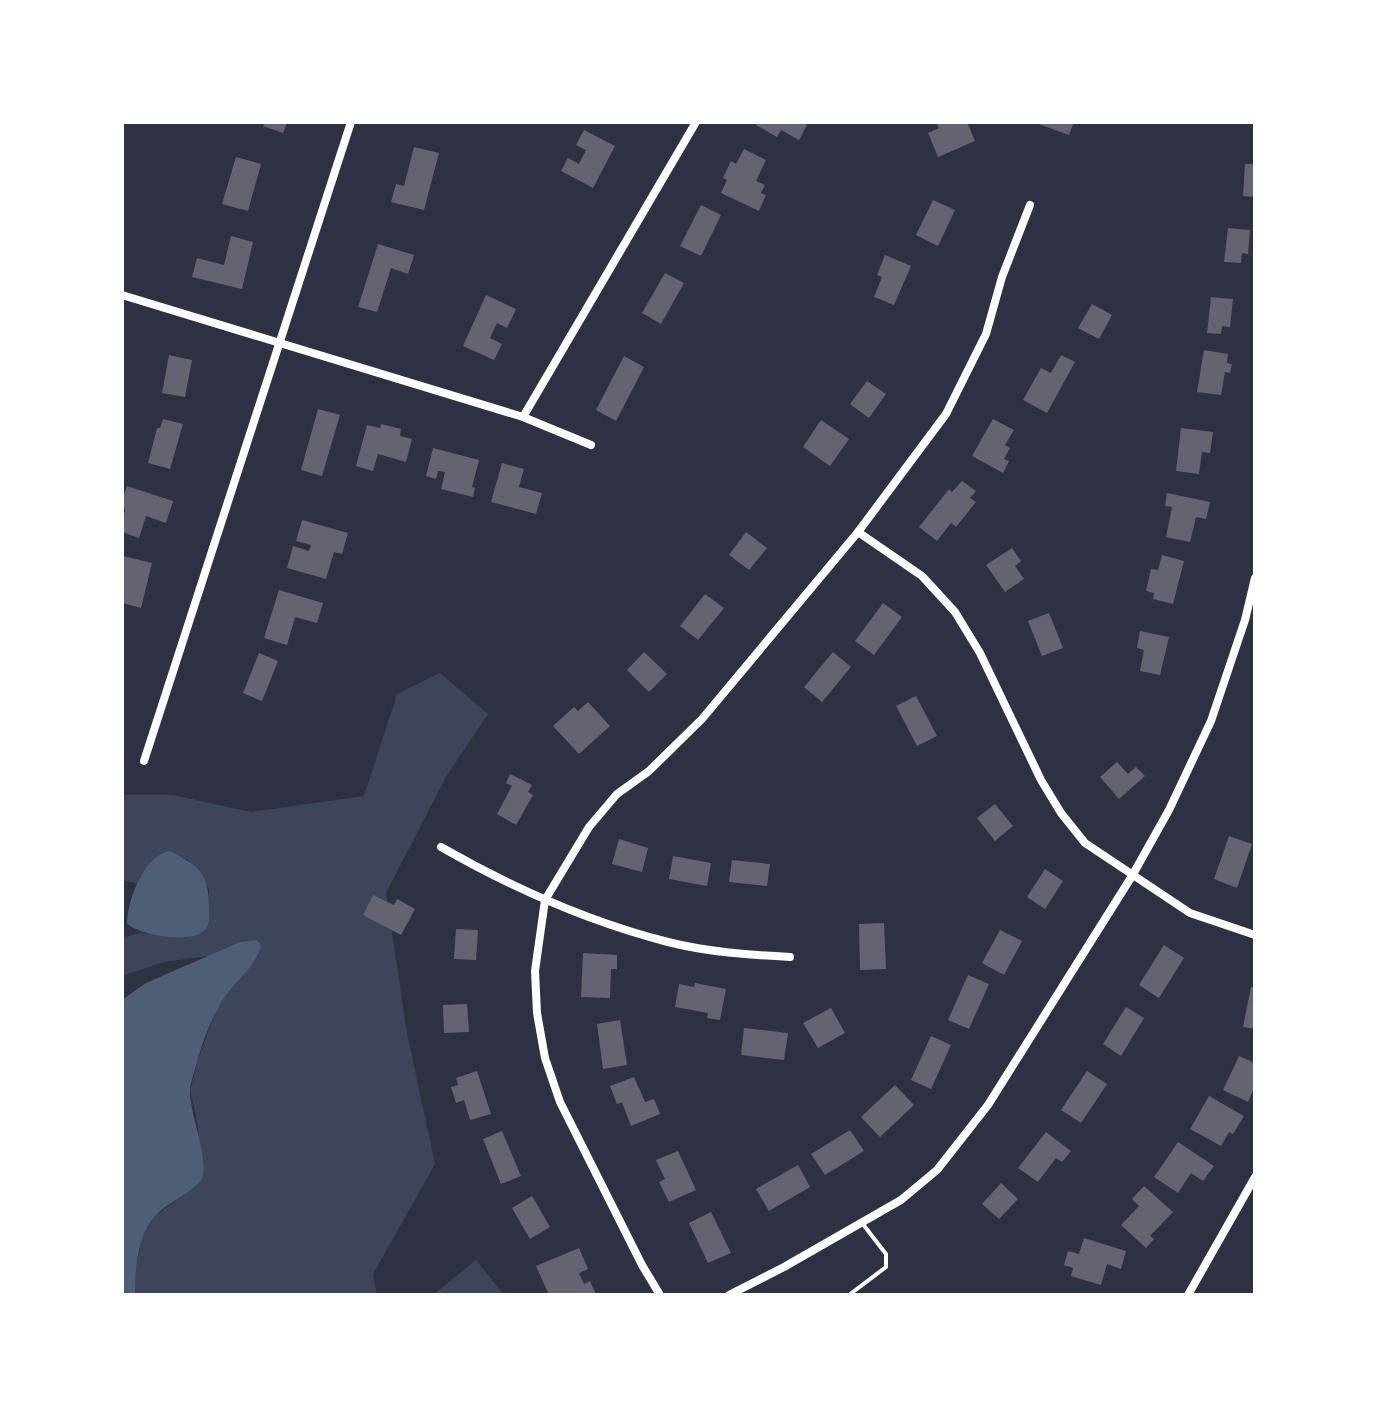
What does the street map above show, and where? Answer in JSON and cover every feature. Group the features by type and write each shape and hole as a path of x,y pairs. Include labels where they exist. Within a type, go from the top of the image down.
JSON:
{"street":[{"path":"144,761 351,122"},
{"path":"523,417 696,122"},
{"path":"660,1295 560,1102 545,1058 537,1013 535,971 545,900 589,827 617,794 649,771 702,719 858,532 946,414 986,334 1002,277 1030,205"},
{"path":"122,295 523,417 591,445"},
{"path":"858,532 922,576 955,612 980,653 1041,780 1061,813 1085,843 1190,913 1255,935"},
{"path":"729,1295 901,1200 937,1170 988,1105 1132,876 1169,810 1211,721 1245,620 1255,578"},
{"path":"441,847 545,900 671,943 790,957"},
{"path":"1188,1295 1255,1177"}],"lane":[{"path":"849,1295 886,1267 886,1254 862,1223"}],"shaded area":[{"path":"440,673 488,714 447,775 386,893 407,1033 435,1164 373,1274 377,1295 135,1295 135,1269 143,1236 155,1216 199,1184 203,1176 197,1120 190,1091 198,1059 216,1011 229,990 258,956 257,940 240,942 208,956 164,962 122,976 122,938 141,933 184,936 200,930 209,924 209,889 188,860 181,857 149,865 138,884 122,880 122,795 173,795 251,812 364,796 397,694"},
{"path":"170,851 195,866 207,886 209,923 197,935 165,936 143,932 127,924 130,903 139,880 152,861"},
{"path":"257,940 261,946 256,959 224,998 210,1024 191,1084 191,1101 203,1156 203,1176 196,1186 150,1222 138,1252 135,1295 122,1295 122,1000 146,983 240,942"},
{"path":"476,1260 504,1295 433,1295"}],"building":[{"path":"264,122 287,122 283,133 263,126"},
{"path":"758,122 801,122 807,125 799,140 781,130 777,137 756,125"},
{"path":"936,122 967,122 975,141 938,157 928,133 939,128"},
{"path":"1033,122 1074,122 1069,135"},
{"path":"584,130 615,146 593,188 561,171 568,158 579,164 586,150 576,145"},
{"path":"414,147 439,153 424,210 391,202 396,184 404,186"},
{"path":"744,149 766,160 756,181 765,185 761,193 766,195 759,211 721,193 727,180 723,178 731,161 736,164"},
{"path":"236,157 261,164 248,211 222,204"},
{"path":"1245,164 1255,164 1255,197 1243,196"},
{"path":"933,200 955,210 938,246 916,235"},
{"path":"701,205 721,215 701,256 680,246"},
{"path":"1228,228 1250,230 1248,254 1242,253 1241,263 1224,262"},
{"path":"231,236 253,242 242,289 192,277 197,258 224,265"},
{"path":"378,244 414,255 408,274 391,268 377,312 358,307"},
{"path":"885,255 911,266 894,305 874,297 882,277 877,275"},
{"path":"665,273 684,283 661,324 642,313"},
{"path":"486,295 516,309 507,328 497,323 490,338 502,344 494,360 463,346"},
{"path":"1211,297 1233,299 1230,327 1222,326 1221,334 1207,333"},
{"path":"1092,304 1112,315 1099,339 1078,328"},
{"path":"1204,350 1228,354 1227,363 1232,364 1230,373 1225,372 1221,395 1197,392"},
{"path":"169,355 192,360 185,397 162,393"},
{"path":"1061,355 1075,362 1047,413 1023,400 1041,368 1051,373"},
{"path":"624,356 644,367 616,421 596,410"},
{"path":"867,381 886,394 869,418 850,404"},
{"path":"318,409 340,415 322,476 301,470"},
{"path":"163,419 183,424 170,469 148,463 157,428 160,428"},
{"path":"993,419 1014,430 1005,445 1010,448 1004,459 1009,461 1003,473 972,456"},
{"path":"821,420 849,439 830,466 803,447"},
{"path":"381,424 401,429 400,436 412,439 406,462 378,454 373,471 356,466 367,425 380,428"},
{"path":"1181,428 1213,432 1210,453 1202,452 1199,474 1176,471"},
{"path":"433,448 479,460 472,487 475,488 473,497 441,489 445,472 438,471 436,479 426,476"},
{"path":"502,463 524,469 519,487 542,493 536,514 491,502"},
{"path":"962,481 976,491 970,498 976,502 956,527 951,523 937,541 919,527 949,489 952,492"},
{"path":"127,486 173,501 166,523 146,516 139,538 122,532 125,508 122,507 122,500"},
{"path":"1167,493 1210,502 1206,519 1196,517 1190,542 1166,537 1172,507 1165,506"},
{"path":"302,520 348,533 342,554 334,552 326,579 287,568 293,546 309,551 311,545 296,541"},
{"path":"746,532 767,548 749,570 729,555"},
{"path":"1012,548 1021,561 1015,566 1024,579 1005,592 986,565"},
{"path":"1162,555 1184,561 1173,604 1153,599 1154,593 1146,591 1151,569 1158,570"},
{"path":"123,556 152,563 141,608 122,603"},
{"path":"279,590 323,603 317,623 295,617 287,645 264,638"},
{"path":"705,594 724,608 698,640 680,626"},
{"path":"883,603 902,617 874,655 855,641"},
{"path":"1049,613 1063,648 1042,656 1028,621"},
{"path":"1140,631 1169,637 1160,675 1140,671 1144,650 1137,648"},
{"path":"644,652 667,674 649,692 627,670"},
{"path":"833,652 851,667 822,702 804,687"},
{"path":"259,653 278,661 262,701 243,693"},
{"path":"916,696 937,736 917,746 896,706"},
{"path":"588,702 610,726 579,754 553,726 574,707 578,711"},
{"path":"1117,762 1128,774 1136,767 1145,776 1119,799 1100,777"},
{"path":"510,774 532,785 528,792 533,795 516,825 497,814 512,786 506,783"},
{"path":"995,804 1013,826 995,841 977,818"},
{"path":"1229,836 1252,844 1237,888 1214,879"},
{"path":"619,839 648,848 642,872 612,864"},
{"path":"673,856 711,863 707,886 669,879"},
{"path":"732,860 770,864 767,886 729,882"},
{"path":"1045,869 1063,881 1045,909 1027,897"},
{"path":"373,895 394,905 397,899 415,909 401,935 363,915"},
{"path":"884,923 886,969 860,970 859,924"},
{"path":"456,929 478,930 476,960 454,959"},
{"path":"1000,930 1022,941 1004,975 982,963"},
{"path":"1164,945 1184,958 1159,998 1139,985"},
{"path":"583,953 617,955 617,969 611,969 610,998 581,997"},
{"path":"968,975 989,984 969,1029 948,1020"},
{"path":"695,983 726,989 720,1020 707,1018 708,1013 675,1007 679,984 694,987"},
{"path":"1251,987 1255,988 1255,1029 1243,1027"},
{"path":"467,1004 469,1032 444,1033 443,1005"},
{"path":"1126,1007 1144,1018 1121,1056 1103,1044"},
{"path":"831,1008 845,1033 818,1048 803,1023"},
{"path":"620,1020 627,1065 603,1069 597,1024"},
{"path":"744,1028 788,1033 784,1060 741,1055"},
{"path":"931,1036 951,1045 931,1089 911,1080"},
{"path":"1239,1056 1255,1063 1255,1086 1248,1102 1223,1090"},
{"path":"477,1071 491,1114 470,1120 464,1100 456,1103 451,1087 458,1085 456,1078"},
{"path":"1087,1071 1107,1084 1081,1123 1061,1110"},
{"path":"634,1077 645,1102 654,1099 660,1114 631,1126 622,1102 617,1104 610,1086"},
{"path":"895,1085 914,1105 880,1137 861,1117"},
{"path":"1209,1096 1244,1116 1221,1146 1190,1129"},
{"path":"850,1130 864,1151 825,1175 811,1154"},
{"path":"502,1131 521,1176 501,1184 483,1139"},
{"path":"1046,1132 1071,1151 1062,1162 1056,1158 1038,1182 1018,1168"},
{"path":"1178,1142 1214,1166 1203,1181 1191,1173 1178,1193 1154,1177"},
{"path":"678,1151 696,1190 669,1202 659,1182 665,1179 656,1160"},
{"path":"798,1165 810,1187 769,1211 756,1189"},
{"path":"1001,1183 1018,1199 999,1219 982,1204"},
{"path":"1144,1186 1173,1212 1150,1236 1154,1239 1146,1248 1121,1225 1139,1206 1132,1199"},
{"path":"532,1196 550,1227 530,1239 512,1208"},
{"path":"711,1212 731,1253 708,1263 689,1223"},
{"path":"1084,1238 1126,1251 1121,1269 1107,1264 1101,1285 1071,1276 1073,1268 1064,1265 1068,1251 1079,1254"},
{"path":"579,1248 588,1269 579,1273 584,1284 590,1281 596,1294 549,1295 536,1266"}]}
